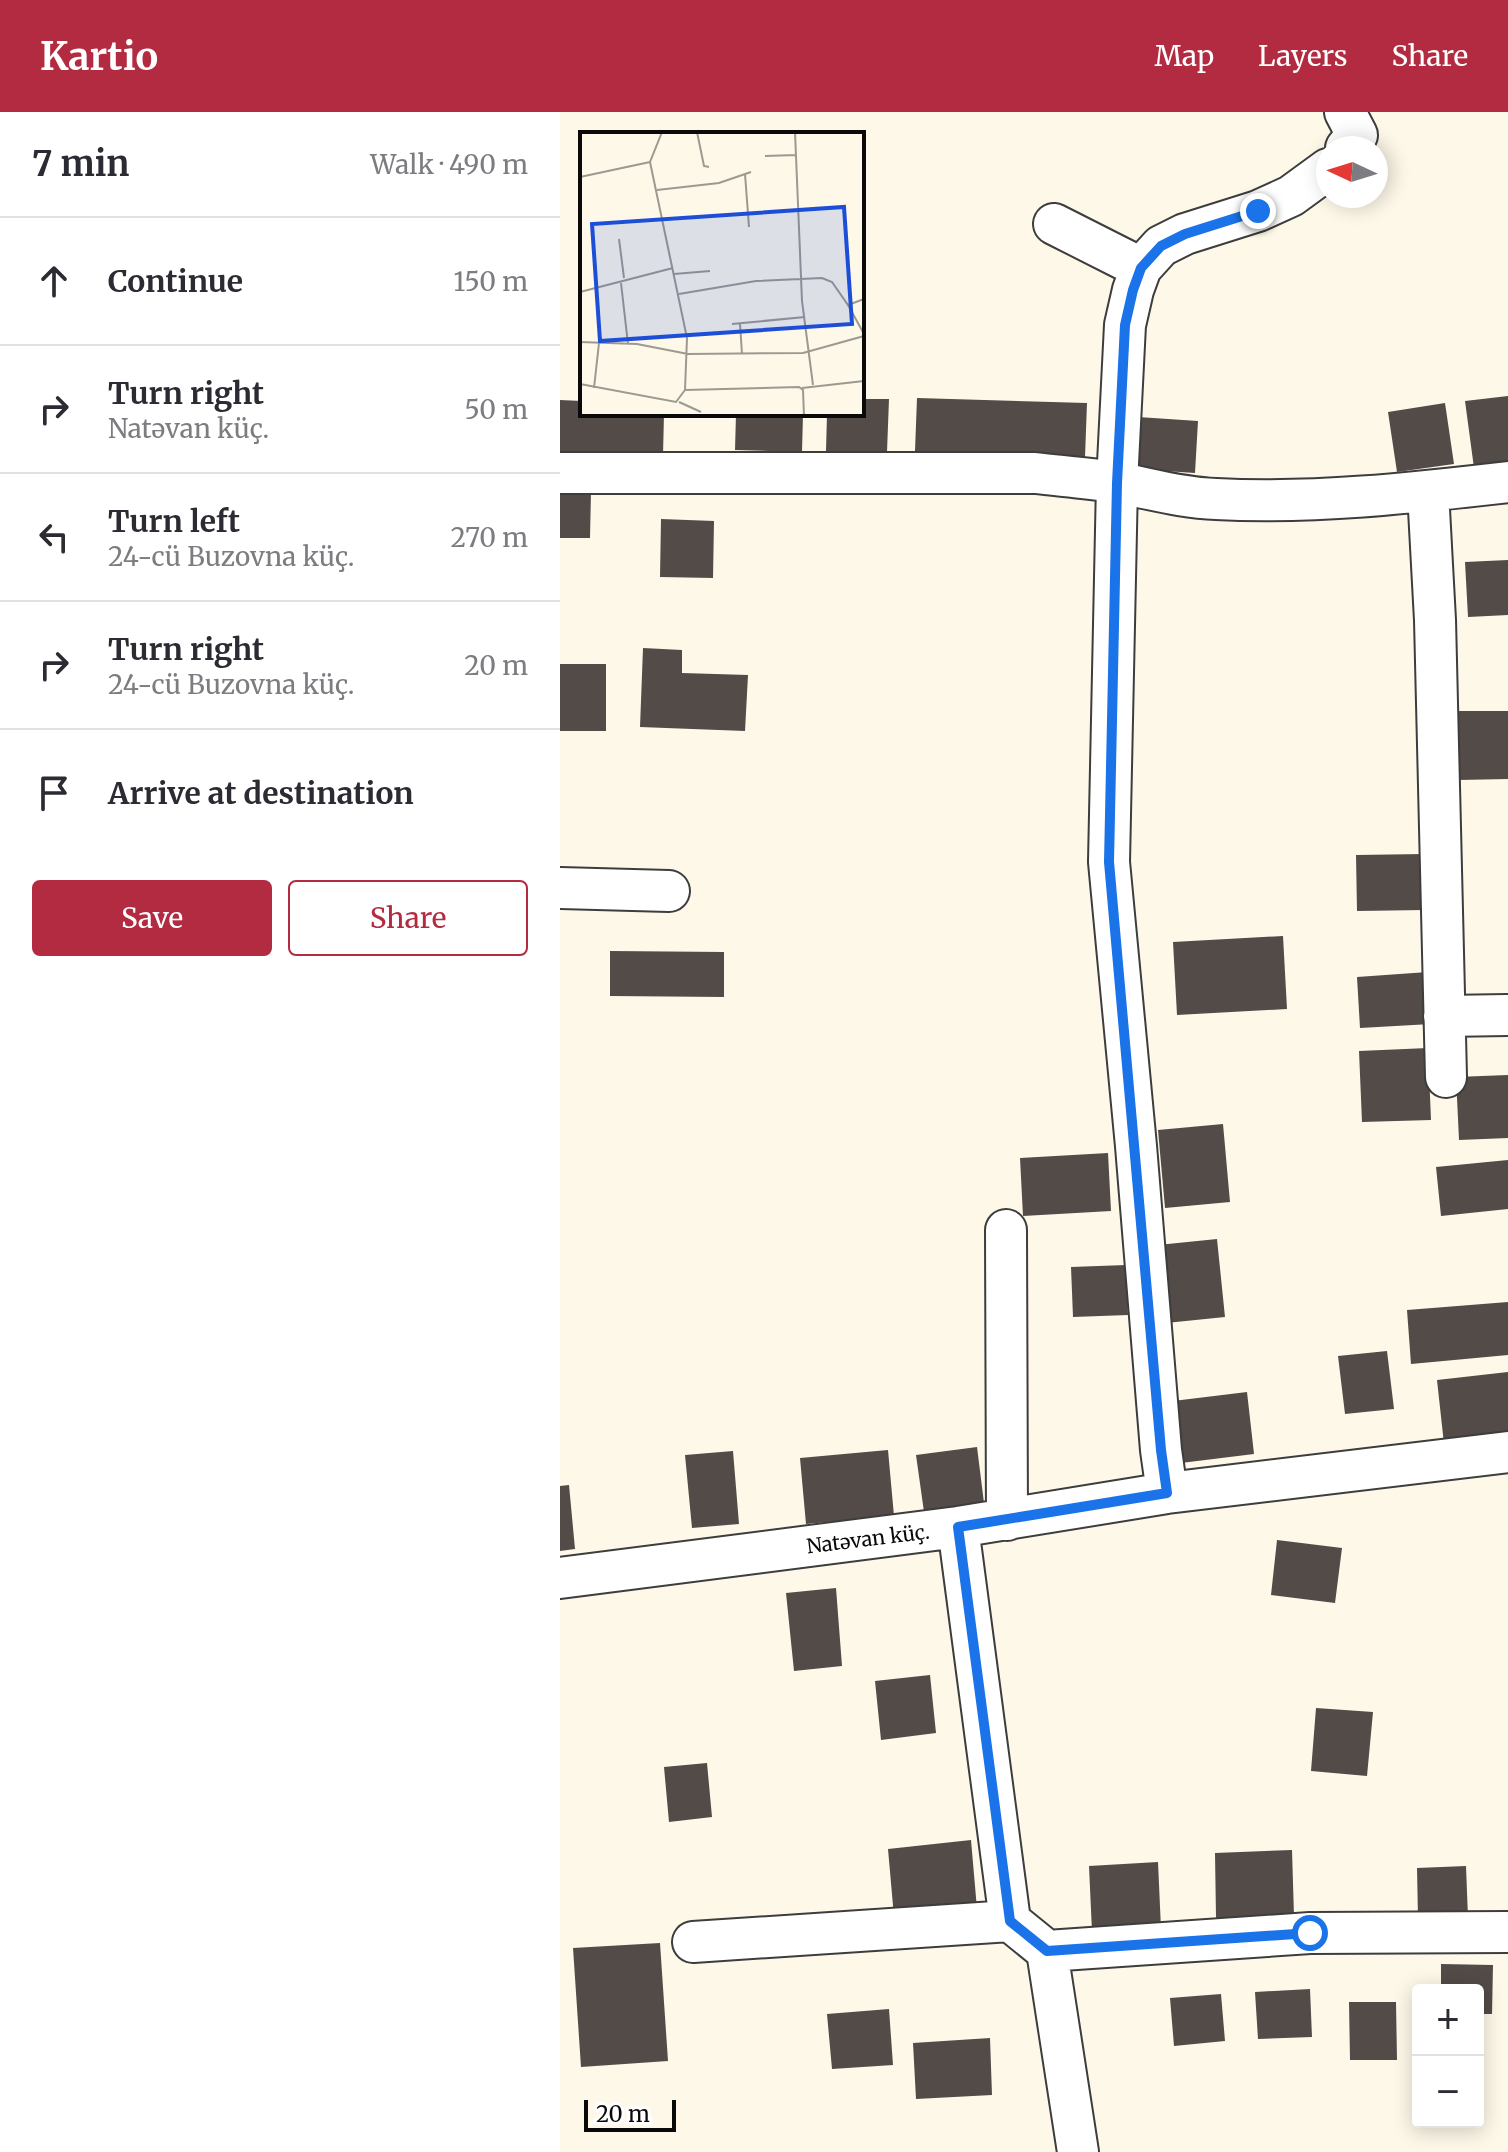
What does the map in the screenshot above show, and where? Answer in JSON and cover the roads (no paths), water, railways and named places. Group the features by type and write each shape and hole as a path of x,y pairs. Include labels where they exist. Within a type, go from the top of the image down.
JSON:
{"street":[{"path":"1167,1493 1109,862 1117,483 1125,325 1141,268 1161,246 1185,234 1258,211 1291,196 1316,178"},
{"path":"1054,224 1141,268"},
{"path":"560,473 1035,473 1215,499 1298,499 1428,491 1508,482"},
{"path":"1428,491 1435,620 1446,1077"},
{"path":"560,888 669,891"},
{"path":"1444,1016 1508,1015"},
{"path":"1006,1230 1007,1520"},
{"name":"Natəvan küç.","path":"560,1578 958,1527 1167,1493 1508,1452"},
{"path":"958,1527 1010,1921"},
{"path":"693,1942 1010,1921 1047,1951 1078,2152"},
{"path":"1047,1951 1310,1933 1508,1932"}]}
